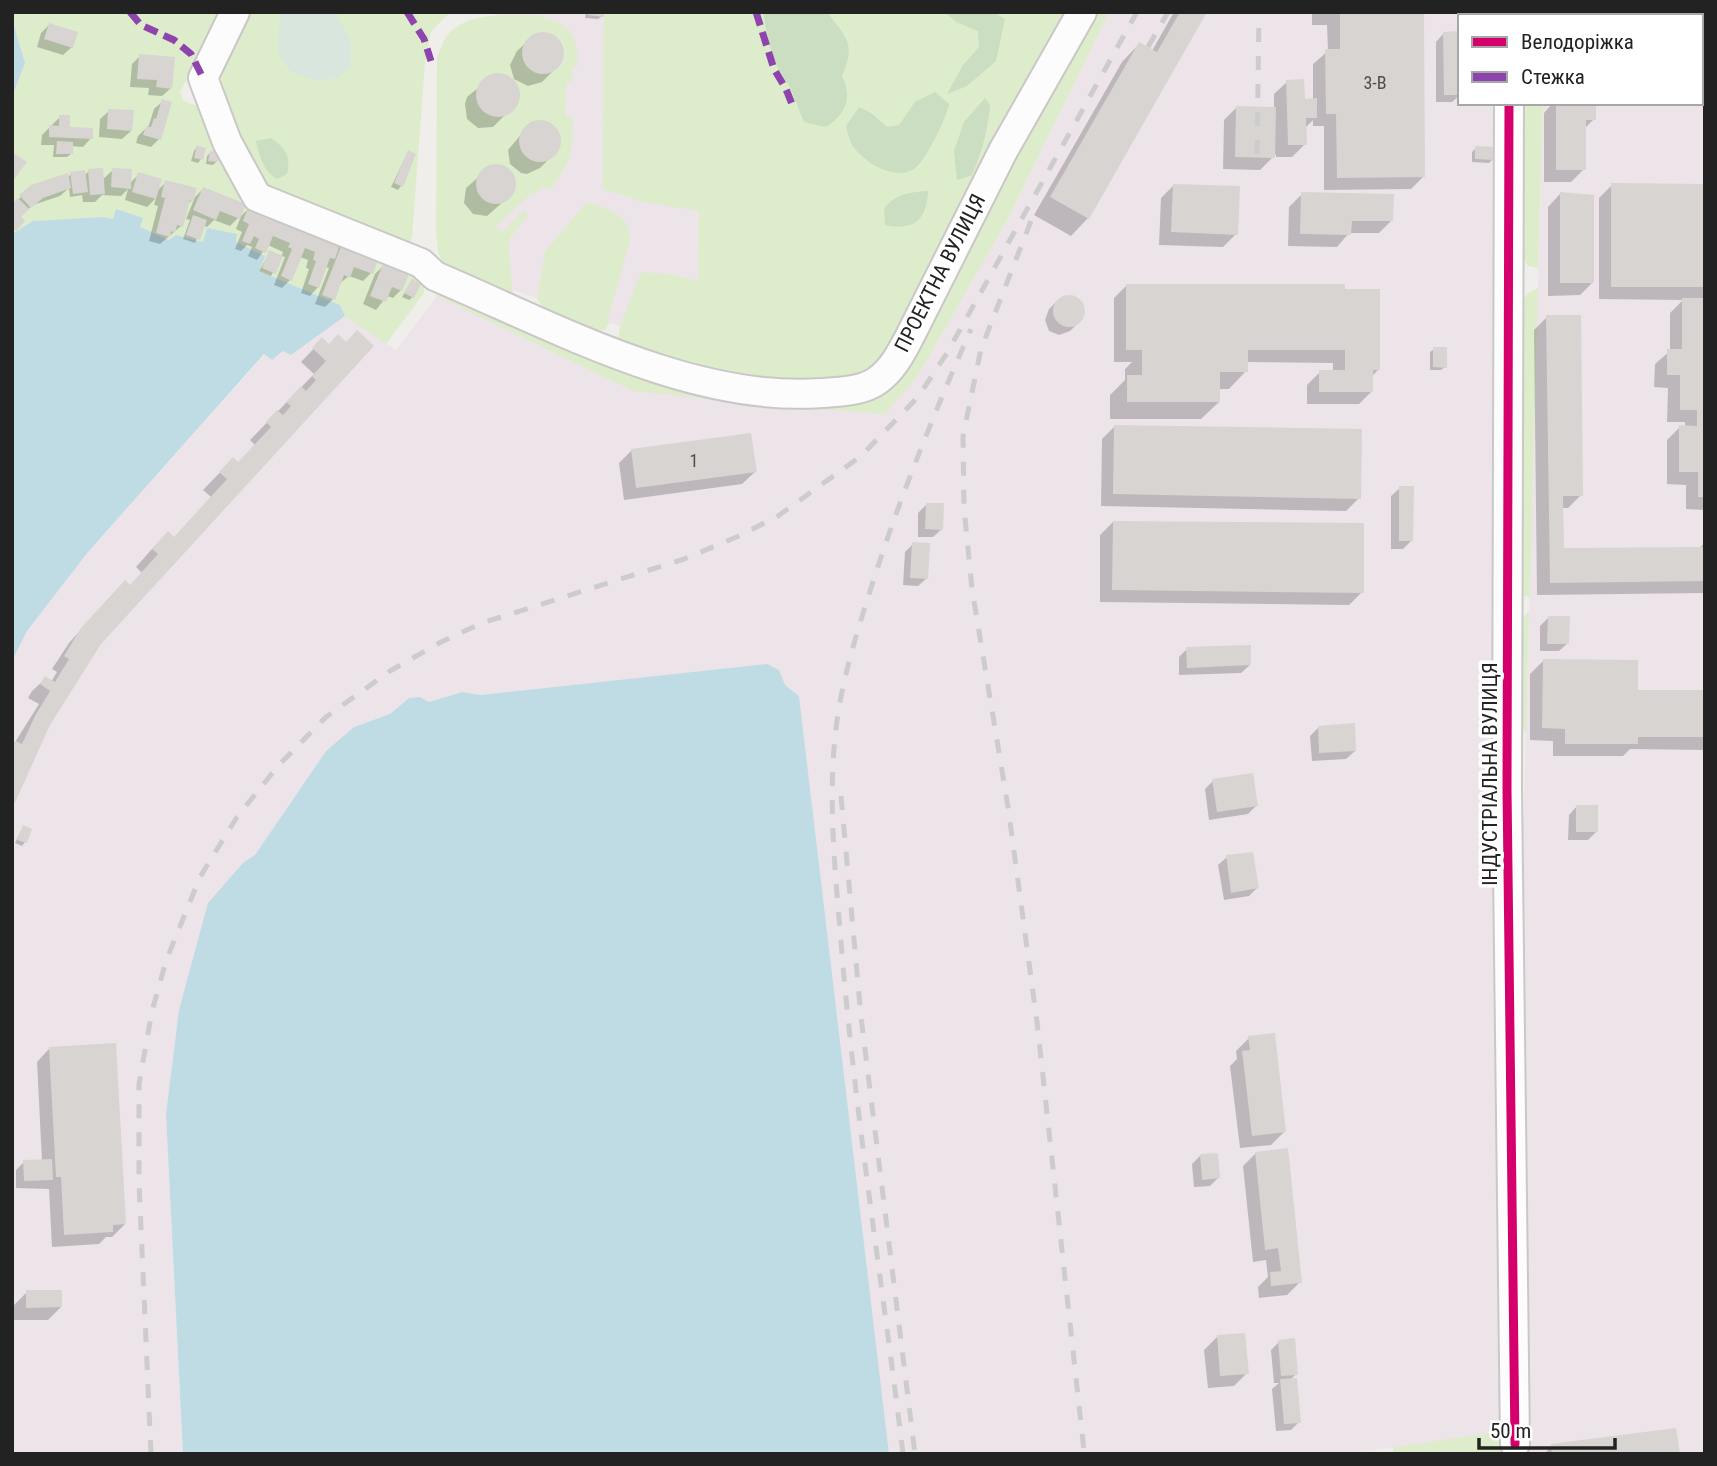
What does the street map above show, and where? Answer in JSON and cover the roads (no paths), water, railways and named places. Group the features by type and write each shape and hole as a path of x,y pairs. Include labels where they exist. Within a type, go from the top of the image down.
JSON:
{"street":[{"name":"ПРОЕКТНА ВУЛИЦЯ","path":"235,12 203,78 227,142 257,197 421,263 435,276 625,357 692,379 746,390 794,395 847,391 876,382 893,366 1003,150 1082,12"},
{"name":"ІНДУСТРІАЛЬНА ВУЛИЦЯ","path":"1509,105 1507,761 1515,1444"}],"water":[{"path":"12,19 25,63 12,97"},
{"path":"116,209 143,218 140,227 169,240 176,235 203,242 207,228 237,234 236,242 265,256 259,271 340,305 345,316 291,355 283,351 272,360 264,354 88,552 27,631 12,661 12,234 33,221 103,217 113,219"},
{"path":"767,664 779,670 785,685 799,696 889,1454 183,1454 166,1114 179,1010 208,903 244,862 255,855 326,751 354,727 390,714 409,698 420,697 429,702 462,692 481,695"}],"railway":[{"path":"151,1454 139,1183 139,1084 152,1011 166,961 200,877 237,817 278,766 326,717 390,671 441,642 482,623 684,559 739,536 778,516 861,456 918,397 947,353 1137,12"},
{"path":"1148,47 1168,12"},
{"path":"1257,154 1259,12"},
{"path":"1031,221 981,349 963,436 964,508 972,589 1008,807 1037,1022 1084,1451"},
{"path":"903,1454 848,1017 833,841 833,756 846,675 871,588 918,457 971,329"},
{"path":"841,796 861,1017 915,1454"}]}
